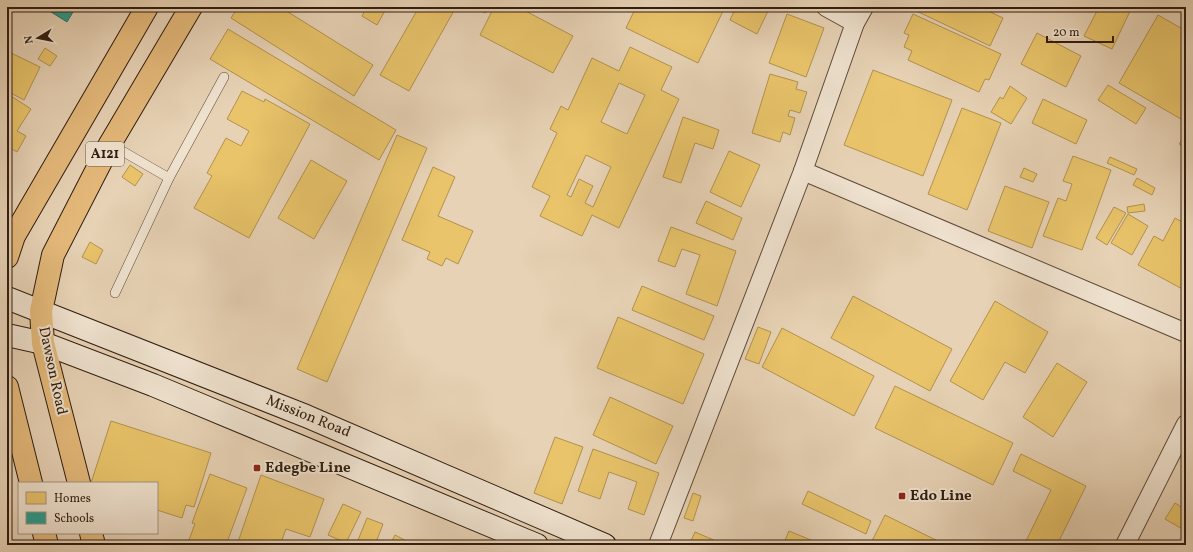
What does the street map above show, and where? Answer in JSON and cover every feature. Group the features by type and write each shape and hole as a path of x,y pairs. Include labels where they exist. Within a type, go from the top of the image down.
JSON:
{"highway":[{"name":"A121","path":"7,257 12,229 147,7"},
{"name":"Dawson Road","path":"79,482 43,342 40,311 53,255 110,144 191,7"},
{"path":"7,387 31,482"},
{"path":"44,534 47,545"},
{"path":"91,534 94,545"}],"street":[{"path":"826,7 855,23"},
{"path":"658,545 803,171 855,23 864,7"},
{"path":"803,171 1186,333"},
{"name":"Mission Road","path":"7,298 306,416 605,545"},
{"name":"Mission Road","path":"7,335 43,342 153,385 537,545"},
{"path":"1125,545 1186,424"}],"lane":[{"path":"115,293 169,178 224,77"},
{"path":"110,144 169,178"}],"building: Homes":[{"path":"238,7 280,7 373,65 354,96 231,18"},
{"path":"367,7 387,7 377,25 362,16"},
{"path":"419,7 456,7 409,91 380,75"},
{"path":"475,7 489,7 485,13"},
{"path":"494,7 518,7 573,36 553,73 480,35"},
{"path":"636,7 725,7 698,63 626,28"},
{"path":"736,7 770,7 757,34 730,20"},
{"path":"908,7 980,7 1003,18 990,46"},
{"path":"1099,7 1132,7 1112,49 1084,36"},
{"path":"787,14 824,28 806,77 769,63"},
{"path":"913,14 1001,54 989,80 985,79 979,92 908,60 912,51 904,47 909,35 904,33"},
{"path":"1158,15 1186,31 1186,122 1119,83"},
{"path":"228,29 396,130 379,160 210,59"},
{"path":"1037,33 1081,56 1066,87 1021,64"},
{"path":"630,47 672,67 661,90 679,99 619,228 592,215 582,236 540,216 550,196 532,187 557,133 550,129 561,106 568,110 592,58 619,71","holes":["619,83 645,95 627,134 601,122","586,155 611,167 593,207 585,203 593,186 579,179 571,197 567,195"]},
{"path":"45,48 57,56 50,66 38,59"},
{"path":"7,51 40,67 24,100 7,91"},
{"path":"873,70 952,100 923,176 844,145"},
{"path":"770,74 798,82 796,89 807,92 800,113 790,110 788,116 795,118 790,135 783,132 780,142 752,133"},
{"path":"1108,85 1146,108 1136,124 1098,100"},
{"path":"1010,86 1027,98 1011,124 991,112 1000,97 1003,99"},
{"path":"242,91 264,102 265,99 310,124 249,238 194,208 212,176 207,173 226,138 241,146 249,131 227,119"},
{"path":"11,96 31,109 17,131 26,136 17,152 7,146 7,102"},
{"path":"1043,99 1087,120 1076,144 1032,123"},
{"path":"962,108 1001,123 967,210 928,194"},
{"path":"683,117 719,130 713,149 695,143 681,183 663,177"},
{"path":"1186,134 1186,149 1179,144"},
{"path":"397,135 427,148 327,382 297,369"},
{"path":"729,151 760,165 741,207 710,192"},
{"path":"1073,156 1111,170 1082,250 1043,236 1058,198 1066,201 1072,184 1063,181"},
{"path":"1110,157 1137,169 1134,175 1107,163"},
{"path":"311,160 347,181 314,239 278,218"},
{"path":"130,165 143,174 135,186 122,177"},
{"path":"433,167 455,177 438,216 473,231 458,264 446,258 442,266 427,259 430,252 402,240"},
{"path":"1024,168 1037,174 1033,182 1020,177"},
{"path":"1137,178 1155,188 1152,195 1133,185"},
{"path":"1005,186 1049,202 1032,248 988,231"},
{"path":"706,201 742,218 733,240 696,223"},
{"path":"1144,204 1145,211 1128,213 1127,207"},
{"path":"1114,207 1126,213 1107,245 1096,238"},
{"path":"1128,214 1148,226 1132,255 1111,243"},
{"path":"1175,218 1186,224 1186,291 1138,265 1154,236 1163,241"},
{"path":"671,227 736,251 717,306 686,294 700,255 682,249 675,267 658,261"},
{"path":"90,242 103,250 96,264 82,257"},
{"path":"642,286 714,316 704,340 632,310"},
{"path":"853,296 952,349 930,391 831,338"},
{"path":"995,301 1048,332 1025,373 1005,362 983,400 950,381"},
{"path":"618,317 704,354 683,404 597,368"},
{"path":"758,327 771,332 759,364 745,359"},
{"path":"782,328 874,376 854,416 762,367"},
{"path":"1057,363 1087,382 1053,437 1023,417"},
{"path":"895,386 1013,443 993,485 875,428"},
{"path":"610,397 673,426 656,464 593,435"},
{"path":"111,421 211,453 194,507 186,505 182,518 158,510 158,482 91,482"},
{"path":"555,437 583,447 562,504 534,493"},
{"path":"593,449 659,473 644,515 628,509 637,482 609,472 600,499 578,491"},
{"path":"1021,454 1086,486 1057,545 1024,545 1051,490 1013,471"},
{"path":"210,474 247,488 226,545 187,545 195,524 192,523"},
{"path":"261,475 324,499 310,537 286,529 280,545 237,545"},
{"path":"808,491 871,521 866,534 802,504"},
{"path":"693,493 701,496 693,521 684,518"},
{"path":"1175,503 1186,510 1186,531 1165,519"},
{"path":"343,504 361,512 346,543 328,535"},
{"path":"885,515 946,545 870,545"},
{"path":"367,518 383,524 375,545 356,545"},
{"path":"789,531 823,545 783,545"},
{"path":"695,532 716,541 715,545 689,545"},
{"path":"395,535 414,545 390,545"}],"building: Schools":[{"path":"43,7 76,7 67,22"}],"place":[{"name":"Edegbe Line","path":"257,468"},
{"name":"Edo Line","path":"902,496"}]}
